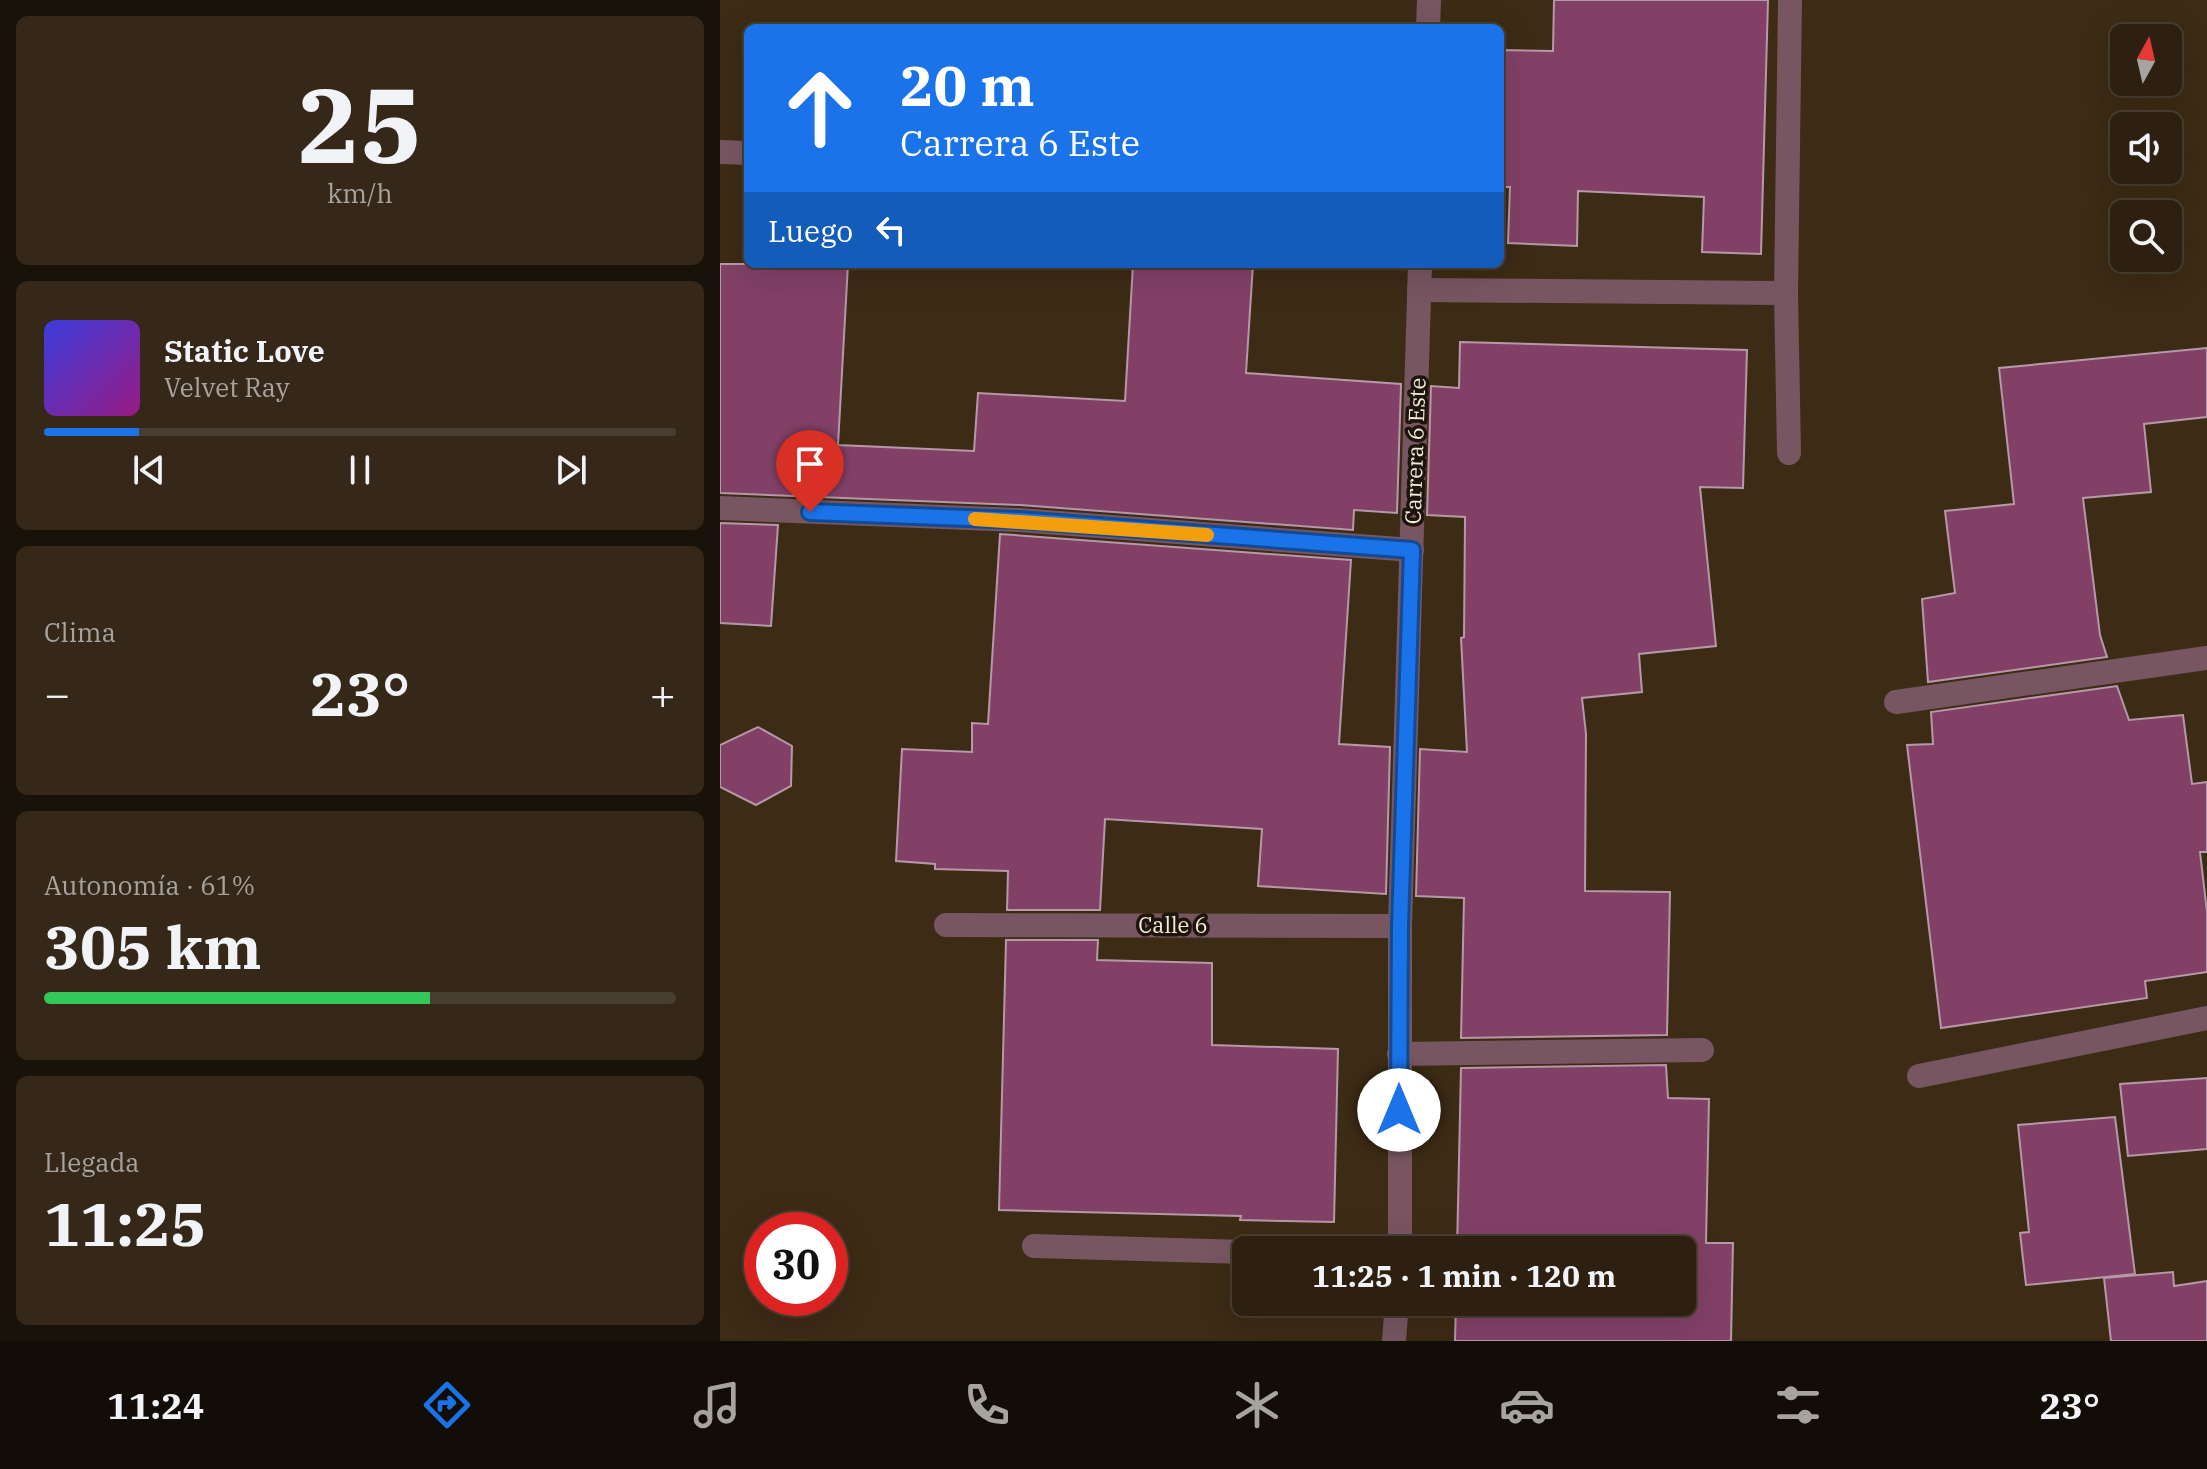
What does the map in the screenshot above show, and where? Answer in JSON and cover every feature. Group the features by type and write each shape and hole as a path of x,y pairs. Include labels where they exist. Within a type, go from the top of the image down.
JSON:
{"street":[{"path":"1428,24 1429,0"},
{"path":"1789,453 1786,293 1790,0"},
{"path":"720,152 744,153"},
{"name":"Carrera 6 Este","path":"1400,1236 1400,926 1420,268"},
{"path":"1419,290 1786,293"},
{"path":"720,508 1019,520 1412,550"},
{"path":"1896,702 2207,658"},
{"name":"Calle 6","path":"946,925 1400,926"},
{"path":"1919,1076 2207,1018"},
{"path":"1399,1054 1702,1050"},
{"path":"1034,1246 1232,1252"},
{"path":"1394,1341 1396,1316"}],"building":[{"path":"1554,0 1768,0 1761,254 1702,252 1704,197 1578,191 1577,246 1508,243 1510,187 1504,187 1504,50 1553,51"},
{"path":"720,264 744,264 744,268 848,268 838,445 974,451 978,393 1125,401 1133,268 1253,268 1246,373 1401,384 1397,513 1354,510 1353,530 1020,505 720,493"},
{"path":"1460,342 1747,350 1743,488 1700,487 1716,646 1639,654 1642,692 1582,698 1586,734 1585,891 1670,892 1667,1035 1461,1038 1464,898 1416,896 1420,749 1467,752 1461,638 1464,637 1465,517 1427,515 1431,386 1459,388"},
{"path":"2207,348 2207,417 2144,424 2151,492 2083,498 2100,635 2107,657 1928,682 1922,599 1955,593 1945,511 2014,504 1999,368"},
{"path":"720,523 778,525 771,626 720,623"},
{"path":"1000,534 1351,560 1339,744 1390,747 1386,894 1258,886 1262,829 1105,819 1100,910 1007,910 1008,871 935,869 935,864 896,861 902,749 972,752 972,723 988,724"},
{"path":"2117,686 2129,720 2183,715 2192,784 2207,782 2207,852 2200,852 2207,912 2207,972 2145,981 2147,998 1941,1028 1907,745 1933,744 1931,712"},
{"path":"758,727 792,746 791,786 756,805 720,787 720,745"},
{"path":"1006,940 1098,940 1097,960 1212,963 1212,1045 1338,1049 1334,1222 1240,1220 1241,1216 999,1210"},
{"path":"1666,1065 1668,1098 1709,1099 1706,1243 1733,1243 1731,1341 1455,1341 1456,1316 1696,1316 1696,1236 1457,1236 1461,1068"},
{"path":"2207,1078 2207,1149 2128,1156 2120,1084"},
{"path":"2115,1117 2135,1274 2026,1285 2020,1233 2029,1232 2018,1125"},
{"path":"2173,1272 2174,1286 2207,1281 2207,1341 2111,1341 2104,1278"}],"slow traffic":[{"path":"975,519 1207,535"}],"route":[{"path":"810,512 1019,520 1412,550 1400,926 1399,1110"}]}
